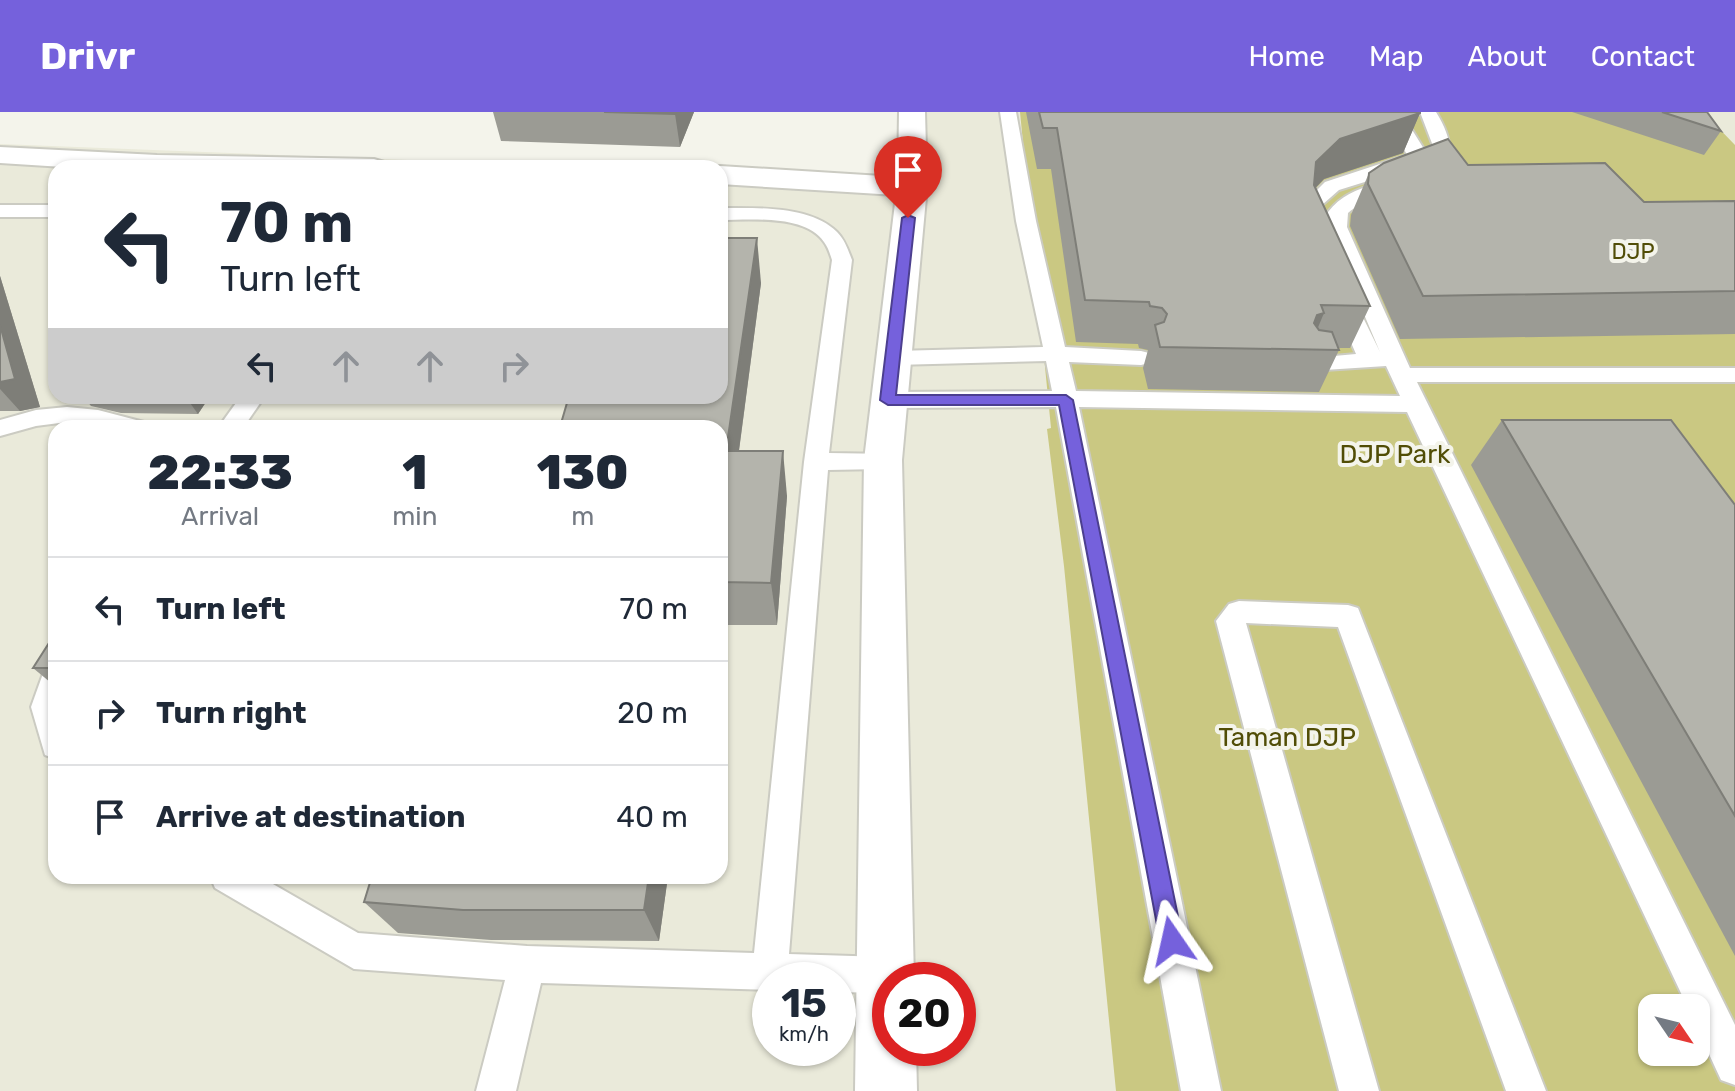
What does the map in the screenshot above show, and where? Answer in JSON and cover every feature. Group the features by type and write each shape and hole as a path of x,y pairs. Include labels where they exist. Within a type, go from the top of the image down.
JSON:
{"street":[{"path":"885,962 883,460 912,187 912,112"},
{"path":"0,155 87,160"},
{"path":"728,176 912,187"},
{"path":"886,1066 886,1091"}],"lane":[{"path":"1008,112 1026,221 1066,400 1201,1091"},
{"path":"1323,252 1311,225 1313,203 1332,186 1410,162 1416,157 1415,149 1393,112"},
{"path":"1389,365 1337,227 1338,212 1351,200 1380,187 1425,175 1440,160 1443,151 1438,127 1428,112"},
{"path":"0,211 48,211"},
{"path":"728,214 757,214 801,221 830,236 842,260 816,462 771,962"},
{"path":"1335,279 1416,404 1735,1066"},
{"path":"891,379 1055,354 1141,358"},
{"path":"1309,364 1735,375"},
{"path":"891,379 1066,400 1416,404"},
{"path":"0,428 43,415 99,416 111,420"},
{"path":"816,462 883,460"},
{"path":"1359,1091 1230,621 1239,612 1348,616 1526,1091"},
{"path":"241,884 354,951 527,964 752,970"},
{"path":"496,1091 527,964"}],"shaded area":[{"path":"901,112 1735,112 1735,1091 0,1091 0,144 407,160 48,160 48,404 728,404 728,173 901,180"}],"green space":[{"name":"DJP Park","path":"1020,112 1703,112 1735,145 1735,1091 1116,1091 1064,566 1047,429 1051,428"}],"building":[{"path":"604,112 676,112 675,114"},
{"path":"1039,112 1420,112 1340,139 1316,162 1314,185 1370,306 1321,305 1324,313 1317,315 1314,323 1319,330 1332,332 1339,350 1160,347 1155,325 1164,322 1167,314 1162,308 1150,306 1149,302 1085,300 1057,128 1043,128"},
{"path":"1662,112 1707,112 1721,131"},
{"path":"1448,139 1468,165 1605,163 1644,202 1735,201 1735,291 1423,296 1368,184 1369,173 1384,163"},
{"path":"728,238 757,238 728,437 728,420 562,420 567,404 728,404"},
{"path":"0,325 15,379 0,382"},
{"path":"1502,420 1671,420 1735,505 1735,816"},
{"path":"728,451 783,451 771,583 728,582"},
{"path":"48,645 48,668 33,668"},
{"path":"370,884 648,884 644,910 463,910 364,902"}],"route":[{"path":"908,218 888,400 1066,400 1172,941"}],"park label":[{"name":"DJP","path":"1633,251"},
{"name":"Taman DJP","path":"1287,737"}]}
